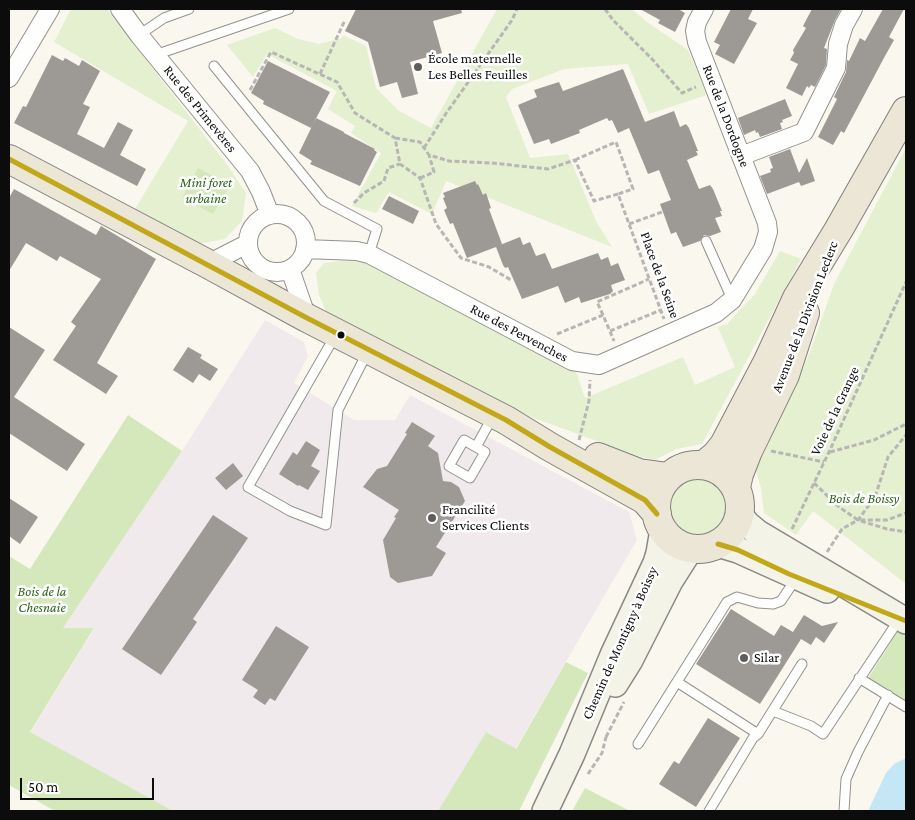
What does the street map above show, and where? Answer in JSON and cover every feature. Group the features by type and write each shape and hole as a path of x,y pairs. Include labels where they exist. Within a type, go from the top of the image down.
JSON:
{"main road":[{"name":"Avenue de la Division Leclerc","path":"704,465 720,451 731,434 797,298 839,230 906,111"},
{"path":"9,159 306,318 500,417 645,500 660,522 675,542 691,548 706,548 718,544 733,531 740,515 741,505 736,487 723,472 704,465 685,467 668,477 658,495 660,522"},
{"name":"Avenue de la Division Leclerc","path":"736,487 748,451 785,375 809,302 839,230"},
{"path":"500,417 639,473 668,477"},
{"path":"740,515 750,527 782,548 807,573"},
{"name":"Chemin de Montigny à Boissy","path":"545,811 572,754 613,655 656,563 659,553 660,522"},
{"path":"718,544 807,573 903,619"},
{"name":"Chemin de Montigny à Boissy","path":"572,754 630,660 670,582 691,548"}],"street":[{"path":"9,78 50,9"},
{"name":"Rue des Primevères","path":"120,9 250,171 261,192 270,216"},
{"name":"Rue de la Dordogne","path":"704,9 695,31 697,42 767,223"},
{"path":"741,156 804,132 836,68 838,44 844,25 853,9"},
{"path":"270,216 286,216 293,220 303,232 305,249 300,261 290,269 280,272 271,272 262,268 254,262 249,254 248,244 251,230 256,223 270,216"},
{"name":"Rue des Pervenches","path":"305,249 357,251 369,254 572,362 599,365 716,313 732,300 763,249 766,241 767,223"},
{"path":"208,264 248,244"},
{"path":"290,269 306,318"}],"lane":[{"path":"139,35 164,18 189,9"},
{"path":"155,55 290,9"},
{"path":"214,66 324,201 377,228 369,254"},
{"path":"706,241 732,300"},
{"path":"337,334 248,487 290,511 326,525 338,410 368,350"},
{"path":"476,447 500,417"},
{"path":"638,744 727,602 737,597 758,603 773,604 781,601 807,573"},
{"path":"773,710 811,726 823,734 859,678 903,619"},
{"path":"709,811 753,738 758,734 802,664"},
{"path":"859,678 906,707"},
{"path":"677,682 758,734"},
{"path":"844,811 846,779 888,695"}],"path":[{"path":"424,148 512,20 517,9"},
{"path":"605,9 613,20 651,58 682,93 713,81"},
{"path":"320,74 345,20"},
{"path":"244,102 271,52 337,82 355,113 395,138 420,142 429,155 434,172 420,178"},
{"path":"395,138 400,164 420,178 436,224 461,258 489,267 511,280"},
{"path":"429,155 449,161 492,162 548,169 616,142 633,189 594,201 574,160"},
{"path":"345,212 364,193 384,181 388,168 400,164"},
{"name":"Place de la Seine","path":"618,194 670,334"},
{"path":"629,224 662,212"},
{"path":"620,356 597,302 650,279"},
{"name":"Voie de la Grange","path":"782,548 829,452 906,282"},
{"path":"610,331 661,310"},
{"path":"540,345 553,335 603,315"},
{"path":"577,448 589,401 590,364"},
{"path":"829,452 874,440 906,424"},
{"path":"807,573 842,529 858,520 875,497 888,457 906,436"},
{"path":"769,450 824,462"},
{"path":"814,483 839,507 858,520 887,529 906,532"},
{"path":"858,520 887,520 906,514"}],"shaded area":[{"path":"265,320 304,342 308,356 294,383 354,420 395,420 410,395 629,512 637,540 515,749 486,732 438,811 173,811 30,733 94,629 63,628 182,451"}],"green space":[{"path":"71,9 107,9 228,166 246,193 242,221 225,239 198,244 135,209 188,121 54,42"},
{"path":"497,9 632,9 647,22 688,50 707,95 649,114 628,64 564,69 512,89 506,97 530,158 568,154 596,221 612,247 446,181 432,214 389,192 376,213 352,206 381,153 351,133 355,126 328,109 337,91 267,54 253,77 227,45 275,28 298,39 319,44 342,38 343,35 366,46 376,88 399,111 431,128"},
{"name":"Bois de Boissy","path":"906,148 906,584 813,511 796,535 764,513 761,488 756,470 810,352 834,284"},
{"name":"Mini foret urbaine","path":"198,168 230,185 213,214 182,198"},
{"path":"780,251 801,259 702,444 676,449 655,460 638,456 534,418 329,318 319,295 316,273 324,263 359,259 575,369 585,398 683,357 695,385 735,367 718,327 727,324 755,294"},
{"name":"Bois de la Chesnaie","path":"128,415 182,451 63,628 94,628 30,732 173,811 55,811 9,785 9,556 30,569"},
{"path":"699,473 712,476 722,483 729,493 732,506 729,519 722,529 712,536 699,539 686,536 676,529 669,519 666,506 669,493 676,483 686,476"},
{"path":"899,629 906,633 906,703 867,680"},
{"path":"566,662 588,673 519,811 438,811 486,732 516,749"},
{"path":"585,788 630,811 572,811"}],"water":[{"path":"906,759 906,811 868,811 886,773 894,764"}],"building":[{"path":"356,9 461,9 462,13 433,21 442,53 410,62 418,94 402,98 397,82 380,87 368,42 345,31"},
{"path":"640,9 678,9 685,13 675,32 658,23 660,20"},
{"path":"731,9 753,9 748,19 757,23 734,64 715,54 720,45 714,42"},
{"path":"812,9 841,9 824,48 827,49 826,65 815,87 811,85 809,88 807,86 802,96 786,88 798,64 790,60 794,53 793,50 806,28 803,26"},
{"path":"883,9 904,9 889,37 894,40 844,133 841,131 833,145 818,137 837,99 834,97 846,72 847,60 849,61 860,38 865,41"},
{"path":"52,55 63,61 65,58 79,66 82,60 100,71 83,104 90,107 77,134 104,148 118,122 133,130 120,155 146,169 137,186 14,123 23,106 26,107"},
{"path":"268,61 330,92 311,128 263,104 264,101 251,93"},
{"path":"623,69 645,122 674,111 680,127 686,124 689,128 698,155 687,160 699,189 710,185 713,189 722,211 720,211 722,216 715,218 721,232 710,236 704,235 700,241 683,247 676,232 671,234 660,204 671,200 659,170 648,174 629,128 618,133 612,120 609,121 607,118 579,130 580,133 551,144 549,139 534,144 518,105 537,97 534,90 559,82 563,91"},
{"path":"785,99 792,116 782,120 783,122 780,123 782,129 760,137 755,130 744,135 738,118"},
{"path":"316,118 375,149 377,152 360,186 310,164 312,161 299,153"},
{"path":"790,149 799,173 807,158 815,181 801,186 799,182 767,194 760,176 771,172 770,169 773,168 769,157"},
{"path":"475,181 483,195 486,193 491,208 489,209 502,244 500,245 520,237 523,245 530,242 536,256 545,253 552,269 598,253 601,260 608,257 611,266 618,263 625,280 611,285 613,291 610,294 581,303 579,297 565,303 558,286 522,299 508,267 505,268 503,265 496,247 467,258 453,223 450,224 444,210 447,208 443,193"},
{"path":"14,189 96,235 101,226 156,259 97,363 118,376 106,394 53,360 76,326 71,322 101,279 60,256 57,261 26,243 9,271 9,198"},
{"path":"389,196 419,211 413,224 382,209"},
{"path":"9,327 45,350 14,397 85,444 67,471 9,433"},
{"path":"188,347 202,355 200,358 218,369 210,381 199,374 193,383 173,370"},
{"path":"412,422 435,436 428,446 438,453 443,481 451,482 459,487 465,501 436,547 446,553 432,576 398,583 390,577 383,540 399,510 363,487 377,469 387,466 407,434 405,433"},
{"path":"306,441 320,450 311,466 320,471 308,490 279,474 293,452 297,455"},
{"path":"233,463 243,476 226,490 215,478"},
{"path":"9,498 38,517 20,544 9,536"},
{"path":"213,515 248,538 193,619 197,622 161,675 122,649"},
{"path":"731,609 774,636 781,625 793,632 804,615 822,626 838,622 824,643 816,637 811,645 801,639 760,704 696,664"},
{"path":"276,626 309,647 275,701 270,698 265,705 253,697 258,690 242,680"},
{"path":"708,718 740,738 696,807 659,784 674,761 679,764"}],"transit line":[{"path":"9,159 307,318 506,420 645,500 657,514"},
{"path":"718,544 738,550 789,574 906,621"}],"place":[{"name":"École maternelle Les Belles Feuilles","path":"418,67"},
{"name":"Francilité Services Clients","path":"432,518"},
{"name":"Silar","path":"744,658"}]}
